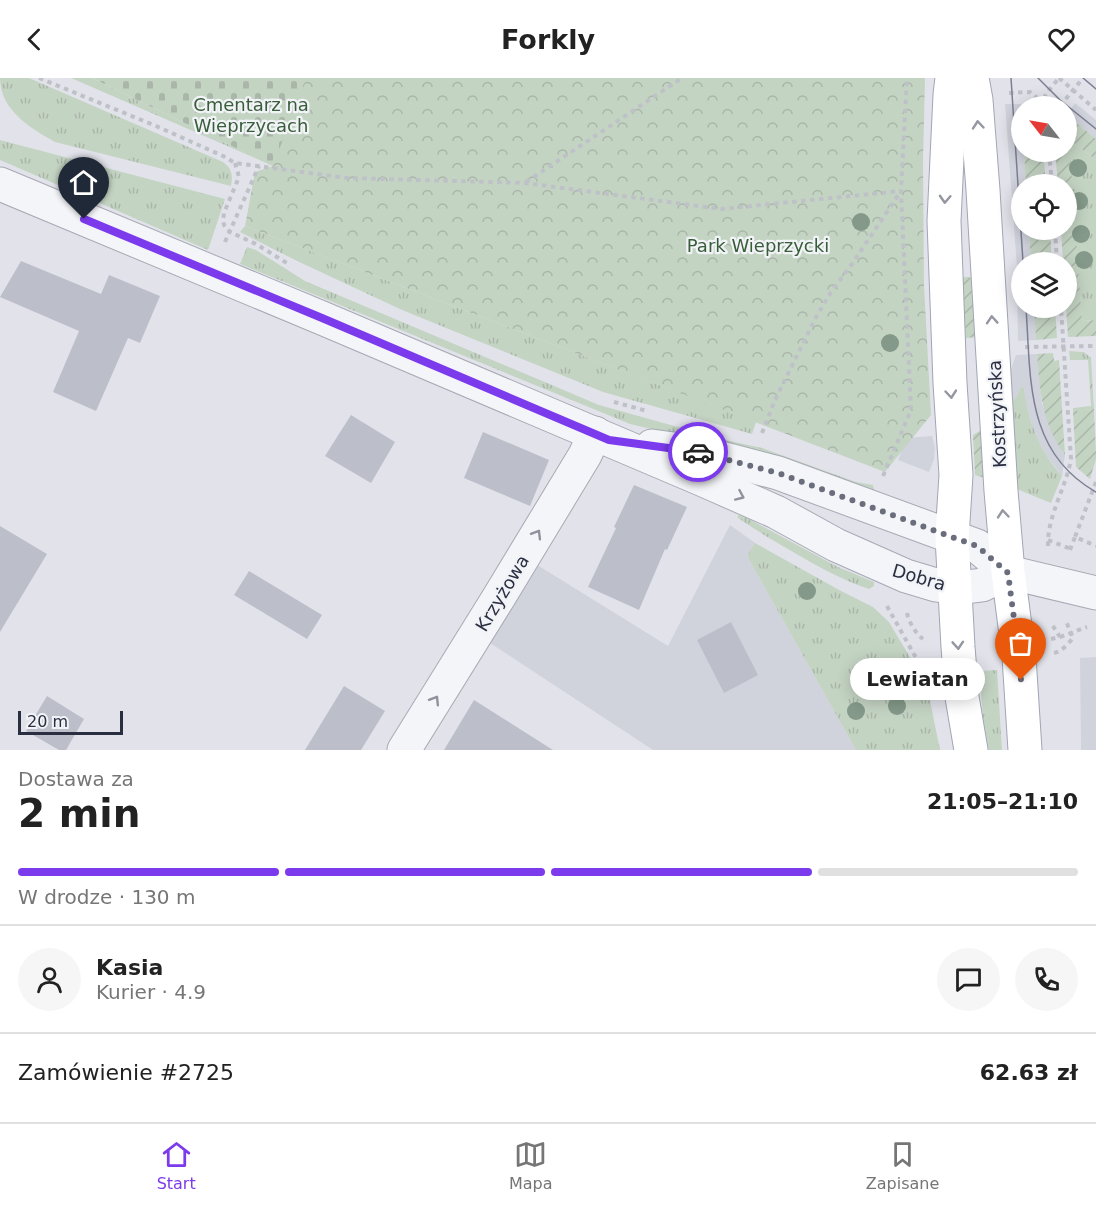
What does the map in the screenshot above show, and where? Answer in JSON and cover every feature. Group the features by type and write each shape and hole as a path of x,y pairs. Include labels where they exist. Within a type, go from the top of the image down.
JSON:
{"main road":[{"path":"952,78 944,221 956,474 952,537 962,697 971,750"},
{"name":"Kostrzyńska","path":"972,78 976,100 983,190 1001,491 1008,573 1019,657 1025,750"}],"street":[{"name":"Dobra","path":"0,184 602,436 776,512 836,545 906,576 936,585 958,588 982,585 1008,573 977,546 778,473 702,453 602,436"},
{"name":"Krzyżowa","path":"405,750 585,454 602,436"},
{"path":"1008,573 1096,593"}],"path":[{"path":"39,78 156,126 235,163 347,178 525,183 721,209 901,191"},
{"path":"525,183 682,78"},
{"path":"881,481 911,410 901,191 907,78"},
{"path":"1046,96 1059,78 1096,110"},
{"path":"1068,96 1083,78"},
{"path":"1004,93 1030,92 1033,96"},
{"path":"235,163 238,177 223,220 224,225 230,232 256,244 294,268"},
{"path":"211,272 259,166"},
{"path":"759,442 775,400 816,317 901,191"},
{"path":"1048,549 1048,534 1069,472 1071,459 1061,318"},
{"path":"1018,348 1096,346"},
{"path":"613,402 658,414"},
{"path":"1096,482 1075,537 1096,546"},
{"path":"885,603 920,665 930,665"},
{"path":"906,607 910,622 919,636 928,642"},
{"path":"1051,654 1058,652 1073,638 1064,614"},
{"path":"1059,637 1096,624"}],"shaded area":[{"path":"1005,104 1011,104 1011,162 1025,162 1025,174 1011,174 1011,186"},
{"path":"1077,105 1096,120 1096,139 1077,123"},
{"path":"1015,240 1030,240 1030,252 1016,252"},
{"path":"1018,318 1035,318 1036,340 1018,341"},
{"path":"1037,354 1042,404 1065,455 1062,476 1046,455 1034,432 1024,388 1021,387 1007,409 1009,375 1016,355"},
{"path":"932,436 935,448 929,472 898,460 907,438"},
{"path":"730,525 755,543 747,556 856,750 653,750 487,641 534,563 668,646"},
{"path":"1096,657 1096,750 1081,750 1080,658"}],"green space":[{"path":"0,78 29,78 223,162 231,172 231,186 55,142 36,131 11,109 1,89"},
{"path":"71,78 92,78 273,166"},
{"name":"Cmentarz na Wieprzycach","path":"92,78 306,78 273,166"},
{"name":"Park Wieprzycki","path":"264,78 925,78 924,285 931,415 885,472 245,226 255,172 273,166 183,122"},
{"path":"1077,123 1096,139 1096,160 1077,145"},
{"path":"0,140 225,199 208,250 0,160"},
{"path":"1077,145 1096,160 1096,320 1082,321 1076,240 1077,174 1071,174 1070,162 1077,162"},
{"path":"1025,162 1044,162 1045,174 1025,174"},
{"path":"1056,162 1071,162 1072,174 1057,174"},
{"path":"245,226 756,422 752,434 603,392 402,310 240,232"},
{"path":"1030,240 1051,240 1051,252 1030,252"},
{"path":"1062,240 1076,240 1082,321 1096,320 1096,336 1068,337 1067,318 1077,318 1077,252 1062,252"},
{"path":"247,247 256,250 305,281 599,405 762,448 856,482 873,485 876,498 732,448 630,424 240,264"},
{"path":"964,277 973,279 977,337 966,338 962,281"},
{"path":"1035,318 1056,318 1057,338 1036,340"},
{"path":"1069,351 1084,352 1091,358 1094,409 1073,411 1073,408 1091,406 1088,360 1070,360"},
{"path":"1053,353 1054,361 1059,360 1065,455 1051,431 1039,381 1037,354"},
{"path":"1021,387 1024,388 1028,412 1036,435 1047,456 1062,476 1051,503 1012,487 1007,409"},
{"path":"1094,409 1096,459 1090,479 1076,467 1073,411"},
{"path":"984,428 987,479 975,475 973,435"},
{"path":"739,515 838,567 874,582 874,586 869,589 820,567 758,531 737,517"},
{"path":"755,543 873,607 889,622 927,686 940,750 856,750 747,556"},
{"path":"997,670 1002,750 989,750 983,717 979,671"}],"building":[{"path":"21,261 101,294 109,275 160,296 140,343 128,338 96,411 53,392 79,331 0,297"},
{"path":"351,415 395,442 371,483 325,456"},
{"path":"483,432 549,460 530,506 464,478"},
{"path":"634,485 687,507 667,550 665,549 639,610 588,587"},
{"path":"0,526 47,554 0,632"},
{"path":"249,571 322,615 307,639 234,595"},
{"path":"731,622 758,675 724,693 697,640"},
{"path":"344,686 385,711 361,750 305,750"},
{"path":"47,696 84,719 66,750 59,750 26,731"},
{"path":"474,700 553,750 444,750"}],"tram line":[{"path":"1011,78 1022,252"},
{"path":"1038,78 1060,100 1096,129"},
{"path":"1083,78 1096,89"},
{"path":"1027,318 1032,386 1036,411 1044,435 1056,456 1073,475 1096,492"}],"way so far":[{"path":"698,452 778,473 977,546 1008,573 1021,680"}],"place":[{"name":"Lewiatan","path":"1021,680"}],"route":[{"path":"84,219 609,440 698,452"}]}
